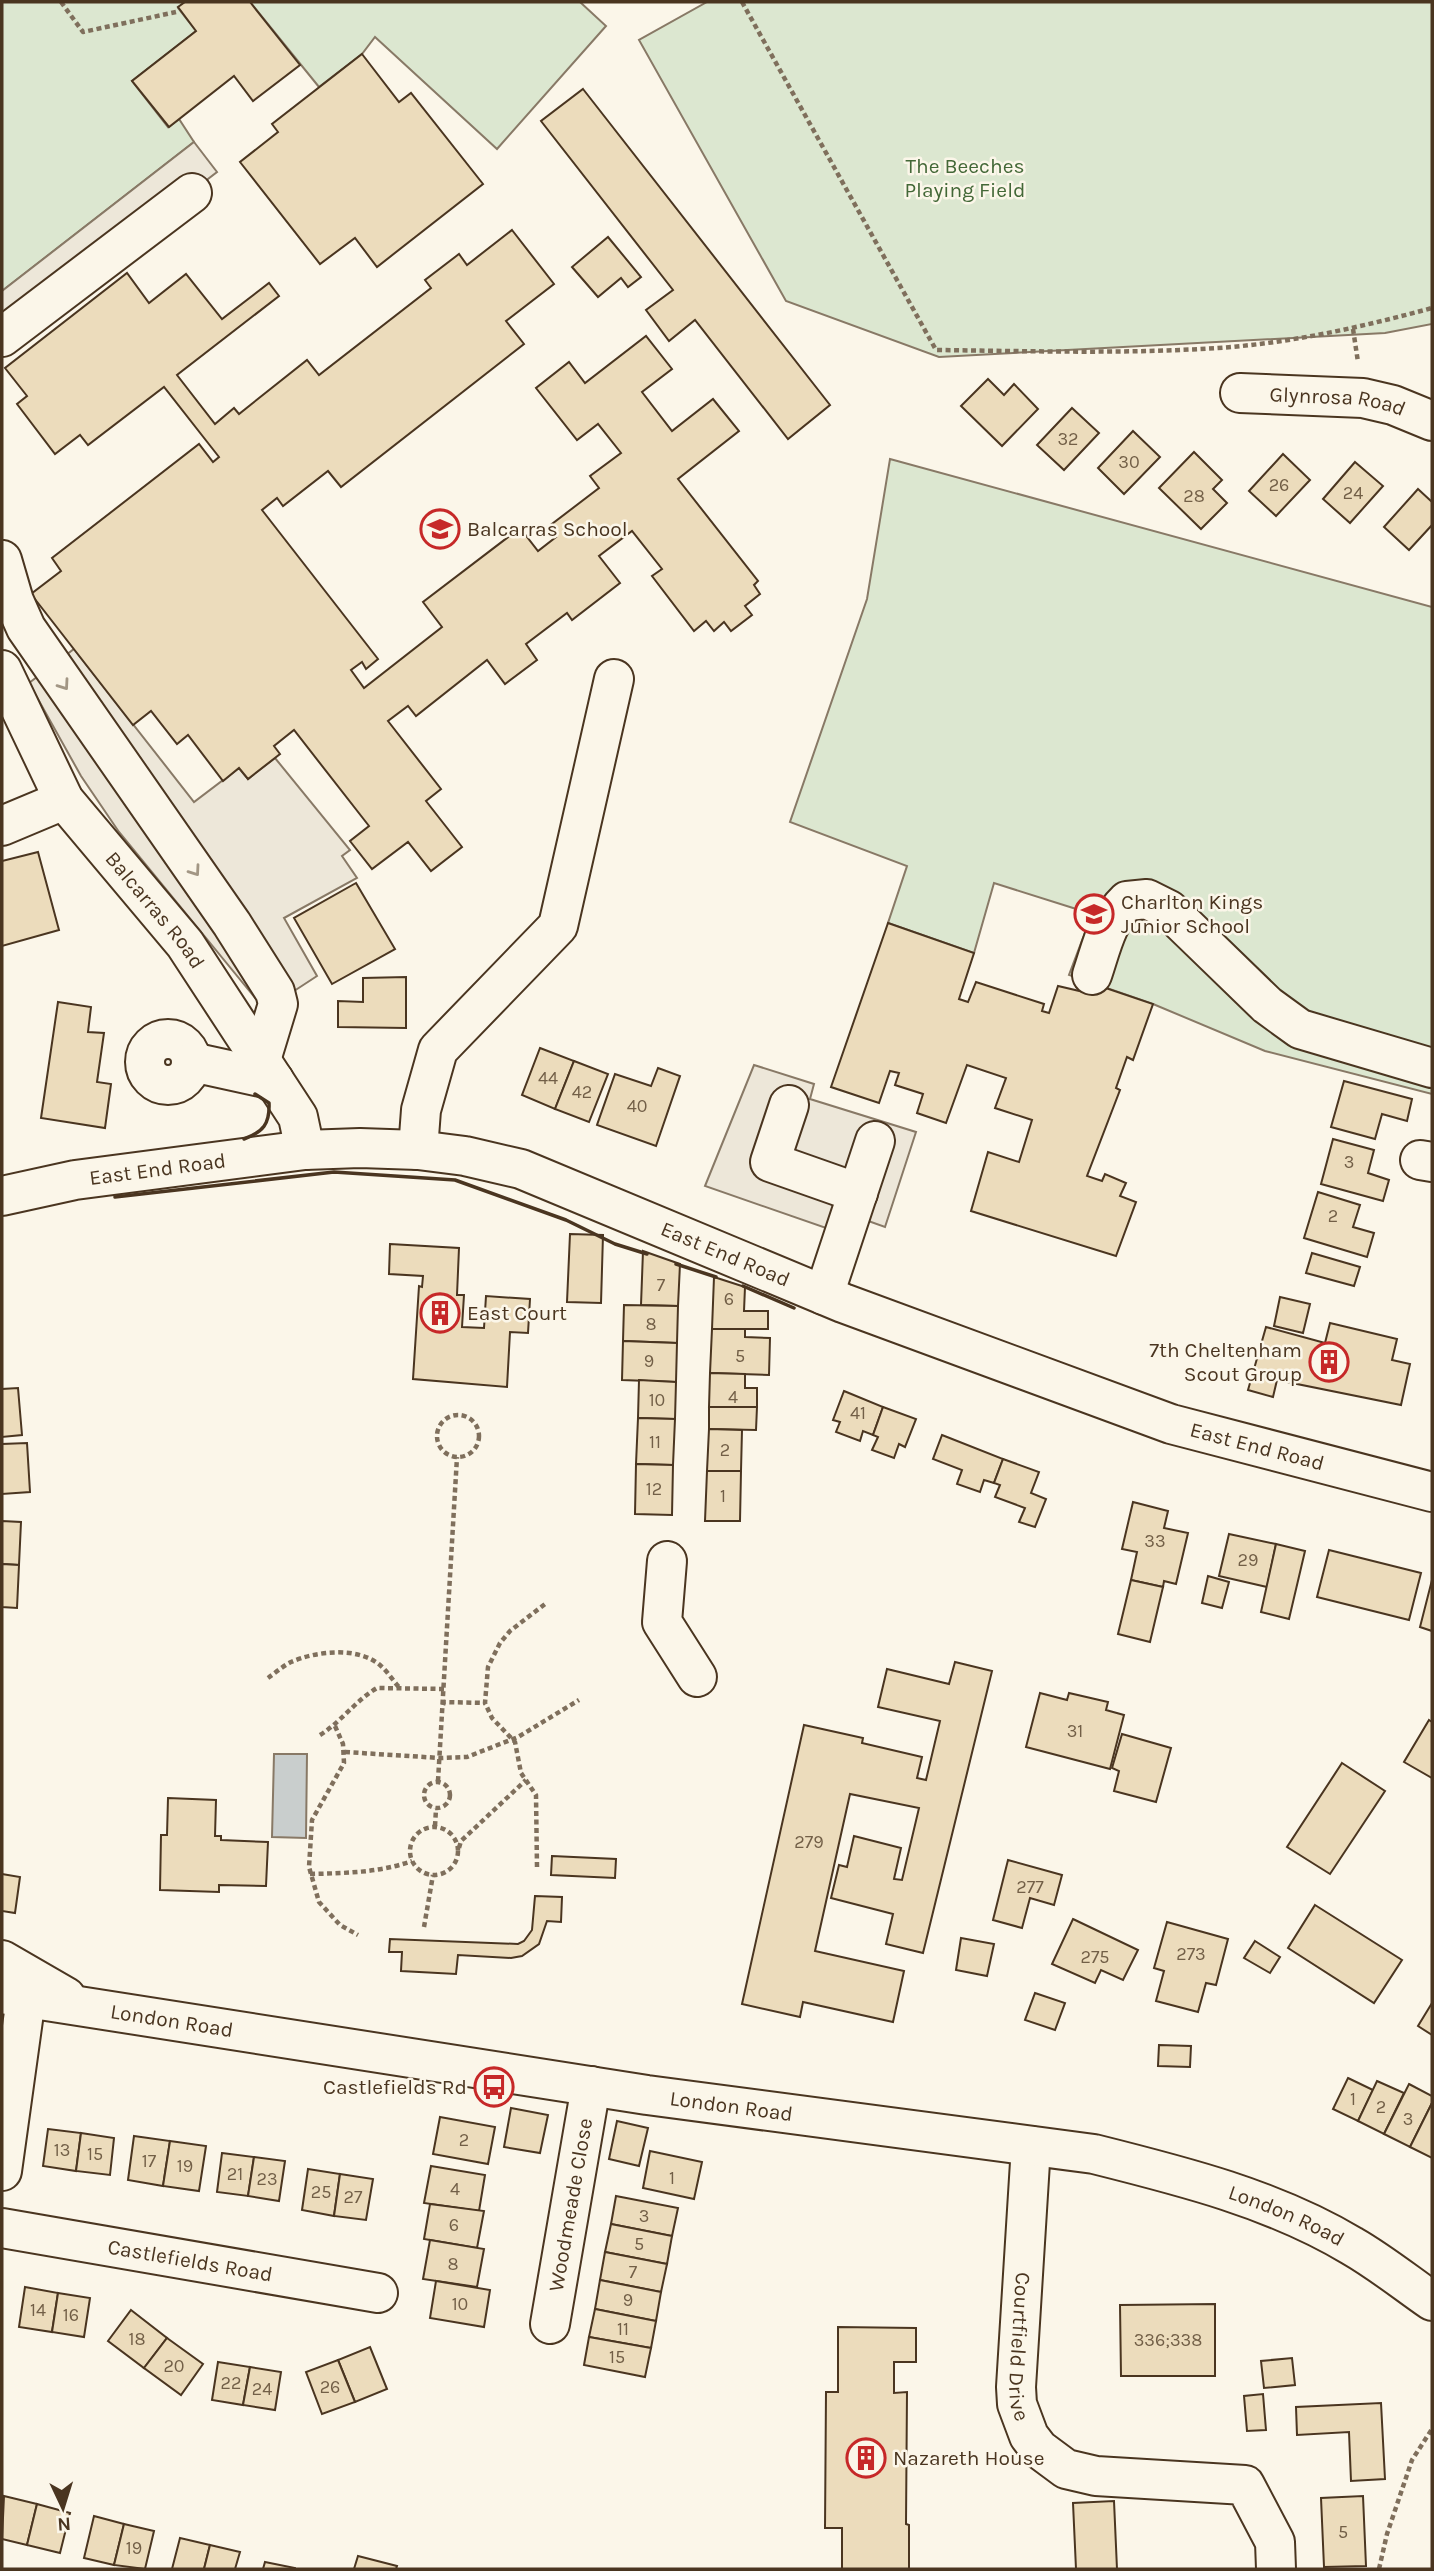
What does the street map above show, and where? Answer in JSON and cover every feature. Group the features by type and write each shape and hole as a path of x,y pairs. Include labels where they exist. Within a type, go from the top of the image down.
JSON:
{"main road":[{"path":"2,337 192,193"},
{"name":"Glynrosa Road","path":"1240,393 1363,398 1393,405 1432,421"},
{"path":"2,560 14,601 14,633 232,925 275,992 278,1004 267,1070 192,1062"},
{"name":"Balcarras Road","path":"2,670 64,800 185,944 298,1117 304,1150"},
{"path":"418,1150 421,1110 438,1050 558,926 614,679"},
{"path":"2,826 64,800"},
{"path":"1092,975 1116,911 1127,901 1147,899 1169,910 1267,1005 1300,1029 1432,1069"},
{"path":"789,1105 770,1162 858,1193"},
{"path":"824,1295 875,1141"},
{"name":"East End Road","path":"2,1196 75,1180 304,1150 418,1150 465,1156 521,1169 824,1295 1171,1424 1432,1492"},
{"path":"667,1561 662,1622 697,1677"},
{"path":"2,1960 83,2007"},
{"path":"2,2171 14,1996"},
{"name":"London Road","path":"14,1996 777,2114 1094,2154 1161,2171 1291,2216 1352,2246 1432,2301"},
{"name":"Woodmeade Close","path":"550,2324 591,2086"},
{"name":"Courtfield Drive","path":"1031,2146 1016,2387 1021,2420 1029,2436 1052,2460 1081,2474 1245,2485 1275,2542 1276,2569"},
{"name":"Castlefields Road","path":"2,2228 379,2292"}],"path":[{"path":"61,2 83,32 176,12"},
{"path":"742,2 936,350 1079,352 1220,348 1353,329 1432,308"},
{"path":"459,1415 460,1405"},
{"path":"459,1415 469,1417 475,1424 479,1432 479,1442 474,1450 457,1457 448,1454 437,1440 442,1421 459,1415"},
{"path":"438,1781 457,1457"},
{"path":"537,1867 536,1795 521,1773 515,1742 492,1718 485,1703 488,1667 500,1643 510,1631 545,1604"},
{"path":"268,1678 291,1662 326,1653 342,1653 367,1658 380,1665 399,1687"},
{"path":"320,1735 335,1726 377,1688 444,1689"},
{"path":"345,1752 440,1758 467,1757 518,1737 579,1700"},
{"path":"443,1707 444,1702 485,1703"},
{"path":"335,1726 345,1752 344,1763 312,1820 310,1874 319,1902 340,1925 358,1935"},
{"path":"458,1849 451,1833 435,1826 423,1829 414,1837 410,1848 412,1861 424,1873 443,1874 452,1868 457,1859 461,1841 526,1780"},
{"path":"436,1809 445,1806 449,1799 447,1787 438,1781"},
{"path":"436,1809 425,1800 425,1793 427,1787 438,1781"},
{"path":"435,1826 436,1809"},
{"path":"310,1874 389,1869 412,1861"},
{"path":"424,1927 433,1875"},
{"path":"1378,2569 1412,2460 1432,2428"}],"green space":[{"path":"2,2 185,2 178,8 196,31 132,81 168,127 179,119 194,142 2,291"},
{"path":"250,2 580,2 606,26 497,149 375,37 362,54 319,87"},
{"name":"The Beeches Playing Field","path":"707,2 1432,2 1432,324 1385,333 939,357 786,301 639,40"},
{"path":"890,459 1432,607 1432,1094 1265,1051 1153,1004 1069,975 1092,914 994,883 974,953 888,923 907,866 790,822 867,599"}],"shaded area":[{"path":"194,142 217,172 2,337 2,291"},
{"path":"74,649 194,802 239,768 248,779 275,758 350,850 342,856 357,878 284,918 317,976 265,1010 119,832 81,776 29,683"},
{"path":"754,1065 814,1084 810,1099 916,1132 885,1227 860,1218 852,1237 705,1186"},
{"path":"274,1754 307,1754 306,1838 272,1837"}],"building":[{"path":"185,2 250,2 300,65 253,101 234,76 169,127 132,81 196,31 178,7"},
{"path":"362,54 399,102 411,93 483,184 377,267 355,238 320,264 240,162 278,132 272,124"},
{"path":"583,89 830,405 788,439 695,320 669,341 646,310 673,290 541,121"},
{"path":"512,230 554,284 506,321 524,344 341,487 328,471 283,506 277,498 262,510 378,659 366,669 362,662 351,670 364,688 442,627 423,602 520,528 538,551 556,537 548,527 599,488 590,476 621,453 598,424 577,440 536,388 569,362 585,383 646,336 672,369 642,392 672,431 713,399 739,431 678,479 758,581 754,585 760,594 745,606 752,615 731,631 724,622 714,631 706,621 694,631 652,576 662,569 632,531 599,556 620,583 572,620 567,613 526,644 537,660 505,684 487,660 416,716 408,706 388,721 441,789 426,801 462,847 431,871 408,842 372,869 350,841 369,826 294,730 274,746 280,754 248,779 239,768 223,781 188,735 177,744 151,711 133,725 31,594 61,571 52,558 199,444 213,462 219,457 164,387 88,445 80,435 55,454 17,404 27,396 5,368 127,273 149,303 186,274 222,319 269,283 279,296 177,375 215,424 234,408 239,414 307,360 319,375 431,288 425,280 459,254 467,265"},
{"path":"608,237 641,277 628,287 621,278 598,297 572,267"},
{"path":"988,379 1004,395 1014,384 1038,409 1002,446 961,406"},
{"path":"1072,408 1099,433 1064,470 1037,445"},
{"path":"1133,431 1160,457 1124,494 1098,468"},
{"path":"1194,452 1222,480 1213,489 1227,503 1201,529 1159,488"},
{"path":"1283,454 1310,480 1276,516 1249,491"},
{"path":"1355,462 1383,486 1350,523 1323,499"},
{"path":"1418,489 1432,502 1432,525 1409,550 1384,527"},
{"path":"38,852 59,930 2,946 2,861"},
{"path":"356,883 395,949 332,984 294,918"},
{"path":"888,923 974,953 959,999 968,1002 976,982 1044,1004 1042,1011 1049,1013 1058,986 1088,993 1091,983 1153,1004 1133,1060 1127,1057 1116,1088 1120,1090 1087,1176 1102,1181 1105,1174 1126,1183 1120,1196 1136,1202 1116,1256 971,1211 988,1152 1019,1162 1032,1120 995,1108 1006,1078 967,1065 946,1123 917,1113 923,1094 895,1085 899,1073 890,1071 879,1103 831,1087"},
{"path":"406,977 406,1028 338,1027 338,1001 363,1002 363,978"},
{"path":"58,1002 91,1007 88,1032 104,1033 97,1082 111,1084 105,1128 41,1118"},
{"path":"540,1048 574,1061 555,1109 522,1095"},
{"path":"574,1061 608,1074 589,1122 555,1109"},
{"path":"658,1068 680,1076 656,1146 597,1125 615,1074 651,1086"},
{"path":"1344,1081 1412,1099 1407,1121 1382,1114 1375,1139 1331,1127"},
{"path":"1333,1139 1374,1150 1368,1173 1389,1180 1383,1201 1321,1184"},
{"path":"1318,1192 1360,1205 1353,1227 1374,1233 1367,1257 1304,1238"},
{"path":"570,1234 603,1235 601,1303 567,1302"},
{"name":"East Court","path":"390,1244 459,1248 457,1295 464,1295 462,1327 484,1328 486,1296 530,1299 528,1333 510,1332 507,1387 413,1379 419,1286 422,1287 423,1276 389,1274"},
{"path":"643,1251 680,1264 678,1306 641,1305"},
{"path":"1312,1253 1360,1267 1354,1286 1306,1273"},
{"path":"714,1277 745,1287 744,1311 768,1311 768,1329 712,1329"},
{"path":"1280,1297 1310,1304 1303,1333 1274,1326"},
{"path":"624,1305 678,1306 677,1343 623,1341"},
{"name":"7th Cheltenham Scout Group","path":"1330,1323 1397,1339 1392,1360 1410,1364 1401,1405 1277,1380 1273,1397 1248,1390 1266,1327 1325,1343"},
{"path":"712,1329 745,1329 745,1337 770,1338 769,1375 710,1373"},
{"path":"623,1341 677,1343 676,1382 622,1380"},
{"path":"710,1373 745,1374 745,1388 757,1388 757,1407 709,1407"},
{"path":"639,1380 676,1382 675,1419 638,1418"},
{"path":"18,1388 22,1435 2,1437 2,1389"},
{"path":"844,1391 883,1407 873,1435 863,1431 860,1441 836,1432 840,1422 833,1420"},
{"path":"709,1407 757,1407 756,1430 709,1429"},
{"path":"883,1407 916,1419 905,1447 899,1444 894,1458 872,1450 878,1437 873,1435"},
{"path":"638,1418 675,1419 673,1465 636,1464"},
{"path":"709,1429 742,1430 741,1471 707,1471"},
{"path":"942,1435 1003,1459 994,1483 984,1480 980,1492 957,1484 962,1470 933,1459"},
{"path":"27,1443 30,1492 2,1494 2,1444"},
{"path":"1003,1459 1039,1472 1031,1493 1046,1499 1035,1527 1019,1522 1025,1508 995,1497 1000,1485 994,1483"},
{"path":"636,1464 673,1465 672,1515 635,1514"},
{"path":"707,1471 741,1471 740,1521 705,1521"},
{"path":"1133,1502 1168,1511 1164,1528 1188,1533 1176,1584 1164,1581 1163,1587 1131,1580 1137,1552 1122,1549"},
{"path":"2,1521 21,1522 19,1565 2,1564"},
{"path":"1229,1534 1276,1544 1267,1587 1219,1576"},
{"path":"1276,1544 1305,1551 1289,1619 1261,1612"},
{"path":"1329,1550 1421,1573 1409,1620 1317,1597"},
{"path":"2,1564 19,1565 17,1608 2,1607"},
{"path":"1208,1576 1229,1582 1222,1608 1202,1603"},
{"path":"1131,1580 1163,1587 1150,1642 1118,1634"},
{"path":"1432,1580 1432,1631 1420,1627"},
{"path":"955,1662 992,1671 923,1953 886,1944 893,1914 831,1898 839,1865 847,1867 854,1836 901,1848 894,1879 902,1880 919,1808 850,1794 815,1951 904,1971 893,2022 803,2002 800,2017 742,2004 804,1725 863,1738 862,1743 922,1757 917,1778 926,1780 940,1721 878,1707 887,1669 949,1684"},
{"path":"1040,1693 1067,1700 1069,1693 1108,1702 1106,1710 1124,1715 1110,1769 1026,1747"},
{"path":"1429,1720 1432,1722 1432,1778 1404,1762"},
{"path":"1122,1734 1171,1748 1156,1802 1114,1791 1119,1771 1112,1768"},
{"path":"1342,1763 1385,1791 1330,1874 1287,1847"},
{"path":"168,1798 216,1800 215,1836 221,1836 221,1840 268,1842 266,1886 219,1885 219,1892 160,1890 161,1835 167,1835"},
{"path":"552,1856 616,1859 615,1878 551,1875"},
{"path":"1008,1860 1062,1875 1054,1905 1030,1898 1022,1928 993,1920"},
{"path":"2,1874 20,1877 15,1913 2,1911"},
{"path":"535,1896 562,1897 561,1922 547,1921 539,1944 522,1956 511,1958 458,1955 456,1974 401,1971 402,1952 389,1952 390,1939 518,1944 524,1941 532,1930"},
{"path":"1315,1905 1402,1960 1374,2003 1288,1948"},
{"path":"1073,1919 1138,1950 1123,1980 1101,1970 1095,1983 1052,1964"},
{"path":"1167,1922 1228,1939 1216,1985 1206,1983 1198,2012 1156,2001 1164,1971 1154,1968"},
{"path":"961,1938 994,1944 987,1976 956,1970"},
{"path":"1255,1941 1280,1957 1270,1973 1244,1958"},
{"path":"1035,1993 1065,2003 1055,2030 1025,2020"},
{"path":"1432,2003 1432,2035 1418,2026"},
{"path":"1159,2045 1191,2046 1190,2067 1158,2066"},
{"path":"1348,2078 1373,2090 1358,2121 1333,2109"},
{"path":"1377,2081 1404,2093 1384,2134 1358,2121"},
{"path":"1409,2084 1432,2096 1432,2103 1410,2147 1384,2134"},
{"path":"1432,2103 1432,2158 1410,2147"},
{"path":"511,2108 548,2115 540,2153 504,2147"},
{"path":"440,2117 495,2127 488,2164 433,2154"},
{"path":"617,2121 648,2128 639,2166 609,2159"},
{"path":"48,2129 81,2133 76,2171 43,2166"},
{"path":"81,2133 114,2138 110,2175 76,2171"},
{"path":"134,2136 170,2141 163,2186 128,2180"},
{"path":"170,2141 206,2146 199,2191 163,2186"},
{"path":"650,2151 702,2162 694,2199 643,2188"},
{"path":"222,2153 254,2157 248,2196 217,2192"},
{"path":"254,2157 285,2161 279,2201 248,2196"},
{"path":"431,2166 485,2175 479,2211 424,2203"},
{"path":"308,2169 340,2174 334,2216 302,2210"},
{"path":"340,2174 373,2179 366,2220 334,2216"},
{"path":"616,2196 678,2208 672,2236 611,2224"},
{"path":"430,2204 484,2211 477,2248 424,2239"},
{"path":"611,2224 672,2236 667,2264 605,2252"},
{"path":"430,2240 484,2249 477,2287 423,2279"},
{"path":"605,2252 667,2264 661,2292 600,2280"},
{"path":"600,2280 661,2292 656,2321 595,2309"},
{"path":"436,2281 490,2290 484,2327 430,2318"},
{"path":"25,2287 58,2293 52,2332 19,2327"},
{"path":"58,2293 90,2298 84,2337 52,2332"},
{"path":"1215,2304 1215,2376 1121,2376 1120,2305"},
{"path":"595,2309 656,2321 651,2348 589,2337"},
{"path":"131,2310 167,2338 144,2368 108,2341"},
{"name":"Nazareth House","path":"838,2327 916,2328 916,2362 894,2362 894,2393 907,2392 906,2524 909,2525 909,2569 842,2569 842,2528 825,2528 826,2392 838,2392"},
{"path":"589,2337 651,2348 645,2377 584,2365"},
{"path":"167,2338 203,2364 181,2395 144,2368"},
{"path":"370,2347 387,2389 355,2402 338,2360"},
{"path":"1292,2358 1295,2385 1264,2388 1261,2361"},
{"path":"338,2360 355,2402 322,2414 306,2372"},
{"path":"218,2362 250,2367 243,2405 212,2400"},
{"path":"250,2367 281,2372 275,2410 243,2405"},
{"path":"1263,2394 1266,2430 1247,2431 1244,2396"},
{"path":"1381,2403 1385,2479 1351,2481 1349,2432 1297,2435 1296,2407"},
{"path":"4,2496 37,2504 27,2545 2,2539"},
{"path":"1363,2496 1366,2566 1324,2567 1321,2498"},
{"path":"1114,2501 1117,2569 1076,2569 1073,2503"},
{"path":"37,2504 70,2513 60,2553 27,2545"},
{"path":"94,2516 124,2524 114,2565 84,2558"},
{"path":"124,2524 154,2531 145,2569 114,2565"},
{"path":"180,2538 210,2545 204,2569 172,2569"},
{"path":"210,2545 240,2552 235,2569 204,2569"},
{"path":"358,2556 397,2566 396,2569 354,2569"},
{"path":"265,2562 295,2568 295,2569 263,2569"}],"wall":[{"path":"244,1139 261,1130 267,1122 269,1103 255,1094"},
{"path":"115,1197 334,1172 455,1180 566,1220 615,1244 647,1254"},
{"path":"676,1264 716,1277"},
{"path":"743,1286 794,1308"}],"place":[{"name":"Balcarras School","path":"440,529"},
{"name":"Charlton Kings Junior School","path":"1094,914"},
{"name":"East Court","path":"440,1313"},
{"name":"7th Cheltenham Scout Group","path":"1329,1362"},
{"name":"Castlefields Rd","path":"494,2087"},
{"name":"Nazareth House","path":"866,2458"}]}
